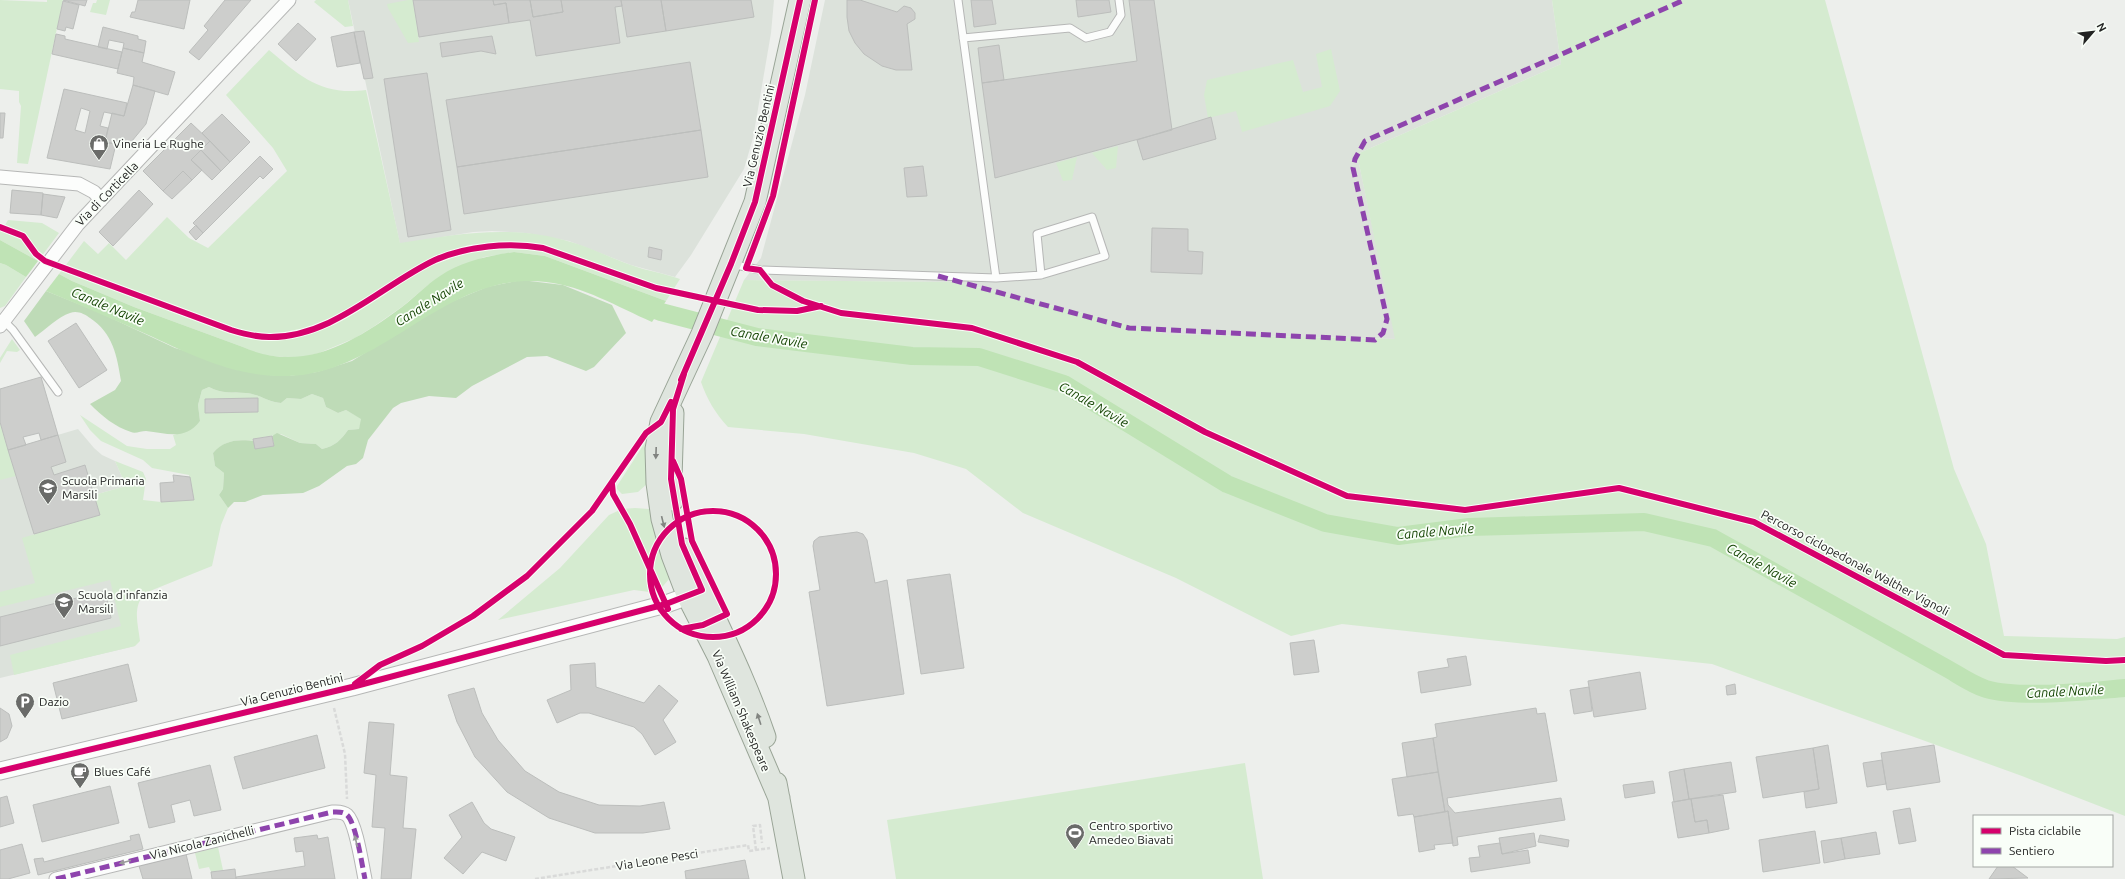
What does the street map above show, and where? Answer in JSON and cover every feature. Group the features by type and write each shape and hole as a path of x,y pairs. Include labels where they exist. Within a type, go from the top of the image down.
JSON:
{"main road":[{"name":"Via Genuzio Bentini","path":"729,268 755,202 800,0"},
{"name":"Via William Shakespeare","path":"729,268 684,374 661,422 656,449 656,483 662,519 695,594 729,645 752,699 768,747 794,879"}],"street":[{"name":"Via di Corticella","path":"5,319 71,232 289,0"},
{"path":"0,177 80,184 87,187 101,200"},
{"name":"Via Genuzio Bentini","path":"0,771 430,667 695,594"},
{"name":"Via Nicola Zanichelli","path":"56,879 332,812 340,812 348,816"},
{"path":"348,816 352,824 365,879"}],"lane":[{"path":"958,0 996,278"},
{"path":"963,38 1070,28 1086,38 1110,32 1121,15 1119,0"},
{"path":"729,268 996,278 1042,275 1105,256 1092,217 1036,234 1042,275"},
{"path":"5,319 58,392"}],"path":[{"path":"334,708 346,760 348,816"},
{"path":"756,850 753,826 760,825 762,843"}],"shaded area":[{"path":"0,0 47,2 47,0 63,0 28,164 17,163 21,106 19,102 19,91 0,89"},
{"path":"97,0 110,0 106,15 90,12 93,3 96,3"},
{"path":"316,0 348,0 353,26 345,27 314,2"},
{"path":"348,0 774,0 771,33 753,138 744,169 691,255 675,277 631,265 569,241 526,233 492,231 473,232 400,244"},
{"path":"413,0 419,42 408,43 387,4"},
{"path":"825,0 1552,0 1561,64 1357,154 1396,339 1167,334 956,282 744,280 761,258 805,95"},
{"path":"1552,0 1825,0 1954,469 1986,544 2004,636 2117,639 2125,637 2125,816 2022,776 1712,664 1342,624 1291,636 1176,578 1023,513 966,469 914,453 804,434 728,427 715,411 706,394 701,382 744,280 956,282 1167,334 1395,339 1357,154 1561,64"},
{"path":"1331,49 1340,91 1330,106 1242,132 1236,111 1208,118 1204,95 1207,80 1293,60 1303,92 1322,87 1316,54"},
{"path":"269,50 302,76 324,87 351,91 366,90 400,243 486,232 528,233 571,242 637,267 680,279 666,301 545,256 514,252 484,257 428,285 403,306 355,338 319,353 299,358 260,355 243,347 134,307 59,274 84,241 98,254 109,243 126,260 167,217 189,238 208,248 287,171 273,148 226,95"},
{"path":"1118,146 1116,168 1107,170 1092,153"},
{"path":"1077,157 1072,180 1063,181 1056,163"},
{"path":"8,220 42,223 59,233 38,261 0,240 0,223 5,225"},
{"path":"0,263 26,277 5,306 0,308"},
{"path":"521,280 563,285 612,305 626,333 594,367 586,371 547,356 527,357 472,386 456,398 429,396 401,403 393,408 368,440 363,458 356,464 347,466 319,486 303,493 263,495 245,502 234,502 228,508 219,495 223,489 224,473 215,466 213,453 220,447 226,443 241,440 274,445 272,436 277,433 300,443 316,444 322,449 337,442 348,430 359,429 361,419 346,410 338,413 326,407 323,398 312,394 301,399 287,398 281,403 251,394 223,392 209,387 202,390 198,405 200,421 188,431 175,434 146,431 133,433 114,424 90,404 115,390 121,381 113,346 109,338 98,324 83,314 73,312 57,320 35,337 24,321 46,291 96,311 175,348 269,375 289,376 317,372 352,361 421,318 451,302 487,287"},
{"path":"12,339 20,350 17,352 7,351 0,363 0,358"},
{"path":"209,387 223,392 251,394 281,403 287,398 301,399 312,394 323,398 326,407 338,413 346,410 362,419 359,429 348,430 337,442 322,449 316,444 300,443 281,434 253,439 254,441 237,440 222,445 213,453 215,466 224,473 223,489 219,495 228,508 221,525 212,566 145,593 138,604 137,622 140,641 135,646 14,675 10,655 121,626 110,580 0,607 0,592 35,583 22,538 100,515 94,495 126,486 115,461 143,472 146,479 143,500 161,502 194,500 189,475 152,468 143,460 101,441 90,430 80,415 127,446 147,449 170,449 176,445 173,435 184,432 200,421 198,405 202,390"},
{"path":"0,422 16,476 0,480"},
{"path":"78,429 102,455 115,461 126,486 94,495 135,646 0,678 0,452"},
{"path":"646,441 647,484 638,492 622,494 617,489 617,486"},
{"path":"622,509 649,509 658,548 670,578 657,593 634,590 498,620 560,568 609,515"},
{"name":"Centro sportivo Amedeo Biavati","path":"1245,763 1263,879 896,879 887,820"},
{"path":"218,847 223,870 211,872 209,867 199,869 195,853"}],"water":[{"path":"0,240 38,261 26,277 0,263"},
{"path":"514,252 545,256 666,301 652,322 587,292 560,284 546,282 510,282 477,291 446,306 356,358 324,371 289,376 270,376 215,364 46,291 59,274 134,307 243,347 265,354 286,357 307,355 327,350 347,342 384,320 430,283 457,266 495,255"}],"building":[{"path":"63,0 87,0 85,6"},
{"path":"138,0 190,0 184,29 130,17 132,12 135,12"},
{"path":"225,0 251,0 199,60 189,52 208,30 204,26"},
{"path":"413,0 493,0 494,5 506,3 509,23 419,37"},
{"path":"493,0 530,0 533,17 563,12 561,0 621,0 622,6 615,7 620,43 536,56 530,20 509,23 506,3 494,5"},
{"path":"530,0 561,0 563,12 533,17"},
{"path":"621,0 661,0 666,31 627,37"},
{"path":"661,0 751,0 754,17 666,31"},
{"path":"847,0 860,0 897,12 904,6 911,8 915,13 915,19 907,24 912,70 896,70 882,66 864,54 855,43 849,31"},
{"path":"971,0 992,0 996,24 974,27"},
{"path":"1076,0 1109,0 1111,12 1078,17"},
{"path":"1129,0 1154,0 1172,130 995,178 982,83 1137,61"},
{"path":"63,1 79,5 73,29 66,27 65,31 57,29"},
{"path":"298,23 316,39 296,61 278,44"},
{"path":"103,27 138,36 138,39 146,41 144,53 123,48 124,43 109,40 107,49 98,47"},
{"path":"364,31 373,78 364,79 354,32"},
{"path":"354,32 360,63 337,67 331,37"},
{"path":"56,34 65,36 65,39 122,52 118,69 52,54"},
{"path":"492,36 496,54 481,51 442,57 440,43"},
{"path":"999,45 1004,80 982,83 978,48"},
{"path":"123,48 144,53 142,62 175,72 168,95 133,85 134,77 117,73"},
{"path":"690,62 701,130 457,167 446,100"},
{"path":"427,73 451,230 408,237 384,79"},
{"path":"133,85 155,91 146,124 127,147 105,142 112,113 124,116"},
{"path":"64,89 127,103 124,116 104,112 100,126 108,128 105,142 116,144 110,169 47,158","holes":["81,108 90,111 85,133 75,130"]},
{"path":"0,113 5,113 3,138 0,138"},
{"path":"222,114 250,142 230,162 202,133"},
{"path":"1211,117 1216,139 1143,160 1137,140"},
{"path":"191,123 210,141 191,160 202,170 192,180 183,171 163,191 143,171"},
{"path":"701,130 708,177 464,214 457,167"},
{"path":"210,141 230,162 221,171 201,150"},
{"path":"201,150 221,171 212,180 191,160"},
{"path":"260,156 273,169 263,179 260,176 203,233 193,223"},
{"path":"923,166 927,196 907,197 904,168"},
{"path":"183,171 192,180 172,199 163,191"},
{"path":"12,190 43,193 41,215 10,213"},
{"path":"139,190 153,204 113,246 99,232"},
{"path":"43,194 65,197 57,218 41,215"},
{"path":"196,225 203,233 196,240 189,232"},
{"path":"1152,228 1188,229 1188,251 1203,252 1202,274 1151,272"},
{"path":"649,247 662,250 661,260 648,257"},
{"path":"76,323 107,370 79,388 48,341"},
{"path":"41,377 58,435 41,440 39,433 23,437 26,445 8,450 0,422 0,389"},
{"path":"258,398 258,412 205,413 205,399"},
{"path":"58,435 66,462 51,467 54,475 85,465 100,515 34,534 8,450"},
{"path":"272,436 274,446 255,449 253,439"},
{"path":"173,475 190,477 194,500 161,502 160,483 174,482"},
{"path":"857,532 863,534 867,540 875,583 887,580 904,694 827,706 809,592 820,590 813,546 814,541 819,537"},
{"path":"950,574 964,668 921,674 907,580"},
{"path":"105,591 111,618 0,646 0,617"},
{"path":"1314,640 1319,672 1294,675 1290,643"},
{"path":"1466,656 1471,685 1421,693 1418,672 1449,667 1447,659"},
{"path":"595,663 596,687 644,703 659,685 678,701 663,720 676,742 655,755 642,734 634,727 589,713 580,713 557,723 547,700 571,690 570,665"},
{"path":"128,664 137,701 62,719 53,683"},
{"path":"1640,672 1646,709 1594,717 1588,681"},
{"path":"1735,684 1736,694 1727,695 1726,686"},
{"path":"1589,687 1592,711 1574,714 1570,690"},
{"path":"474,688 482,713 498,740 525,771 559,792 599,805 640,806 664,802 670,829 643,833 595,833 549,818 507,792 475,757 457,722 448,695"},
{"path":"0,708 9,714 12,726 7,738 0,742"},
{"path":"1536,708 1537,714 1545,713 1557,781 1447,798 1448,805 1455,813 1561,798 1565,820 1457,837 1458,845 1453,846 1448,811 1445,812 1433,738 1437,737 1435,724"},
{"path":"369,722 394,724 390,775 407,777 403,828 416,829 411,879 381,879 385,828 372,827 376,775 364,773"},
{"path":"317,735 325,768 243,789 234,757"},
{"path":"1433,738 1438,772 1407,777 1402,743"},
{"path":"1828,745 1837,803 1806,808 1804,792 1819,789 1813,748"},
{"path":"1934,745 1940,782 1887,790 1881,753"},
{"path":"1813,748 1819,789 1763,798 1756,757"},
{"path":"1882,760 1886,784 1867,787 1863,763"},
{"path":"1731,762 1736,792 1689,799 1684,769"},
{"path":"210,765 221,810 194,816 190,800 171,805 175,822 149,828 138,783"},
{"path":"1684,769 1689,799 1674,802 1669,772"},
{"path":"1438,772 1445,812 1414,817 1413,814 1398,816 1392,779"},
{"path":"1653,781 1655,793 1625,798 1623,785"},
{"path":"110,786 119,823 42,842 33,805"},
{"path":"1723,795 1729,829 1709,833 1707,820 1695,822 1691,799"},
{"path":"7,796 14,823 0,827 0,798"},
{"path":"1691,799 1695,822 1707,820 1709,833 1678,838 1672,802"},
{"path":"472,802 484,823 491,829 515,837 506,861 482,852 463,874 444,858 462,837 449,815"},
{"path":"1910,808 1916,841 1899,844 1893,811"},
{"path":"1448,811 1453,843 1434,845 1435,849 1419,852 1414,817"},
{"path":"1815,831 1820,863 1763,872 1759,840"},
{"path":"1876,832 1880,854 1845,859 1841,838"},
{"path":"1534,833 1536,846 1502,854 1499,838"},
{"path":"139,834 143,849 38,875 34,859 43,858 44,862 131,840 130,836"},
{"path":"317,835 318,839 328,837 335,879 236,879 236,877 305,866 303,851 296,852 294,838"},
{"path":"1540,835 1569,840 1568,847 1538,842"},
{"path":"1841,838 1845,859 1824,863 1821,841"},
{"path":"1500,843 1502,854 1528,850 1530,863 1471,872 1469,858 1480,857 1478,846"},
{"path":"22,844 30,873 8,879 0,879 0,850"},
{"path":"186,854 192,879 143,879 139,866"},
{"path":"745,860 749,879 686,879 685,871"},
{"path":"1997,867 2013,867 2028,878 1989,879"},
{"path":"235,869 236,879 212,879 211,872"}],"waterway":[{"name":"Canale Navile","path":"637,303 661,312 757,337 912,356 979,357 1064,384 1227,484 1325,523 1398,536 1469,527 1644,522 1713,538 1967,680 1986,689 2000,692 2035,694 2125,688"}],"marked path":[{"path":"938,276 1129,328 1375,340 1383,333 1387,319 1353,168 1355,159 1365,141 1684,0"},
{"path":"56,879 332,812 343,813 350,819 358,845 365,879"}],"cycle path":[{"path":"681,380 731,264 755,202 800,0"},
{"name":"Percorso ciclopedonale Walther Vignoli","path":"815,0 773,196 746,268 760,270 772,285 803,301 841,313 972,328 1077,362 1205,432 1347,496 1465,510 1619,488 1754,522 2004,655 2106,661 2125,660"},
{"path":"0,227 23,236 36,254 45,261 231,330 245,334 269,337 292,335 314,329 335,320 415,271 447,255 474,248 502,245 543,248 656,288 758,310 797,311 821,306"},
{"path":"0,771 352,687 666,604 702,590 682,544 671,479 673,409 684,374"},
{"path":"355,684 380,665 422,646 473,616 527,576 592,511 646,433 661,422 671,402"},
{"path":"673,461 681,479 692,541 727,614 703,625 681,629"},
{"path":"612,484 613,494 630,524 668,609"},
{"path":"719,511 743,518 758,529 769,544 775,562 776,574 775,586 769,604 758,619 743,630 725,636 707,637 683,630 668,619 657,604 651,586 650,568 657,544 668,529 683,518 701,512 719,511"}],"place":[{"name":"Vineria Le Rughe","path":"99,161"},
{"name":"Scuola Primaria Marsili","path":"48,505"},
{"name":"Scuola d'infanzia Marsili","path":"64,619"},
{"name":"Dazio","path":"25,719"},
{"name":"Blues Café","path":"80,789"},
{"name":"Centro sportivo Amedeo Biavati","path":"1075,850"}]}
